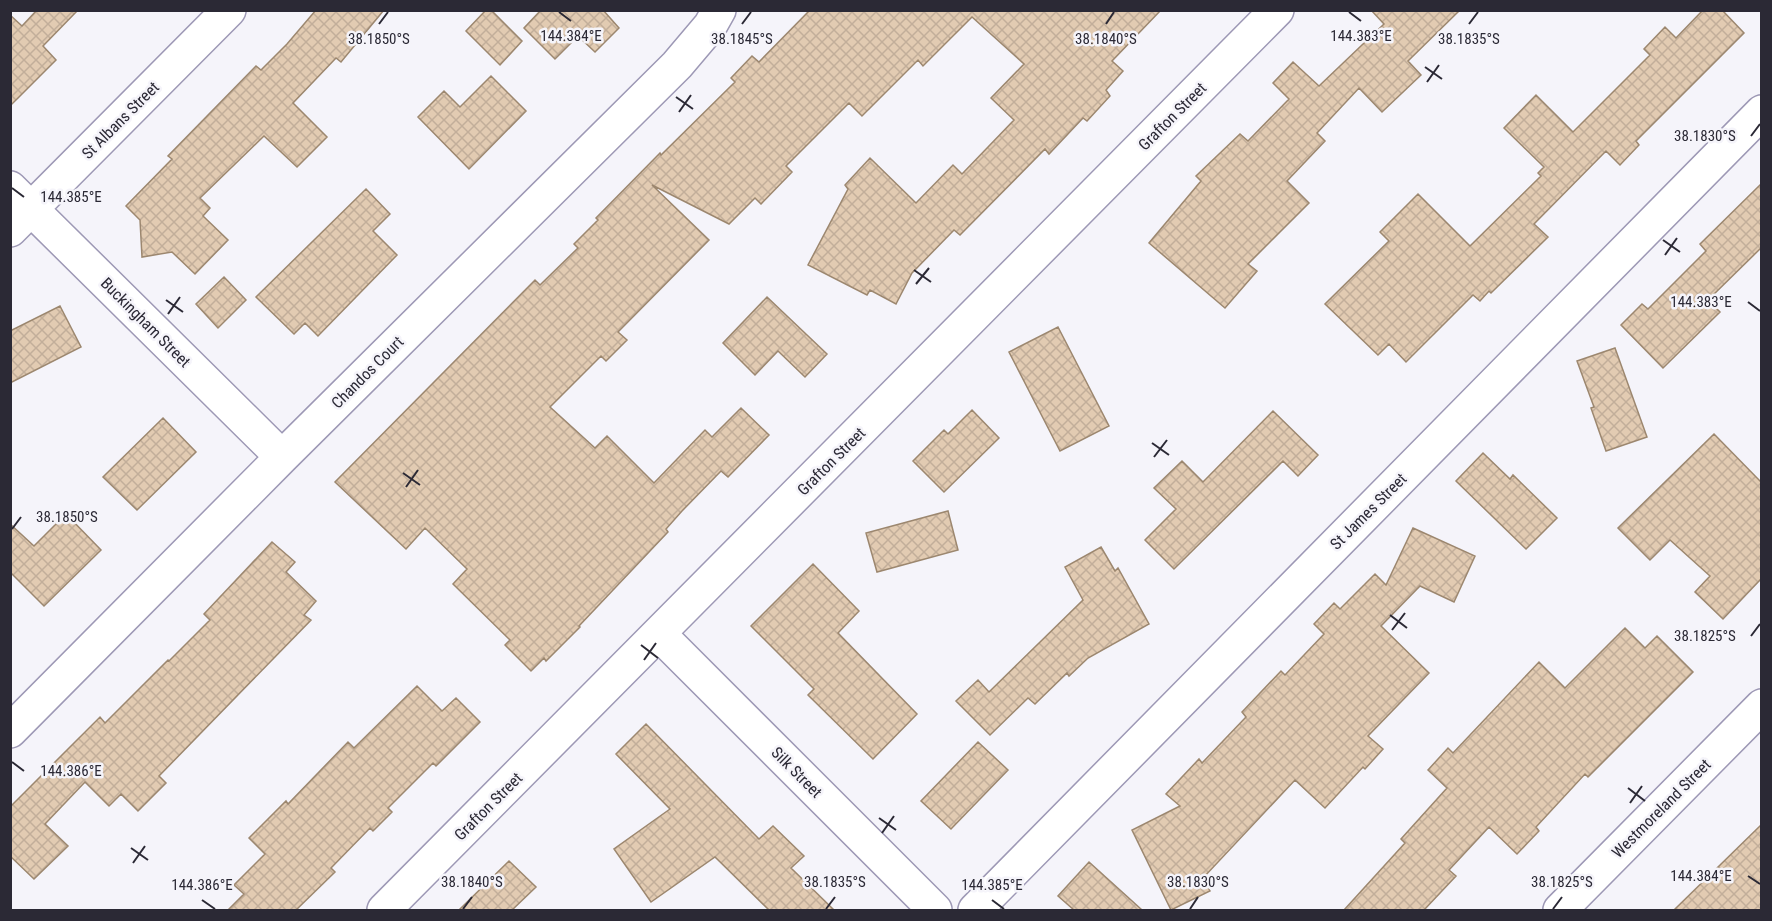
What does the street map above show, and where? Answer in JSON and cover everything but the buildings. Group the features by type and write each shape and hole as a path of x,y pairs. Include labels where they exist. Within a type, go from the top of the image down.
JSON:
{"street":[{"name":"St Albans Street","path":"18,209 229,10"},
{"name":"Chandos Court","path":"10,731 282,456 677,65 710,26 719,10"},
{"name":"Grafton Street","path":"384,910 1276,10"},
{"name":"St James Street","path":"975,910 1761,112"},
{"name":"Buckingham Street","path":"18,209 282,456"},
{"name":"Silk Street","path":"659,634 935,910"},
{"name":"Westmoreland Street","path":"1560,910 1761,706"}]}
